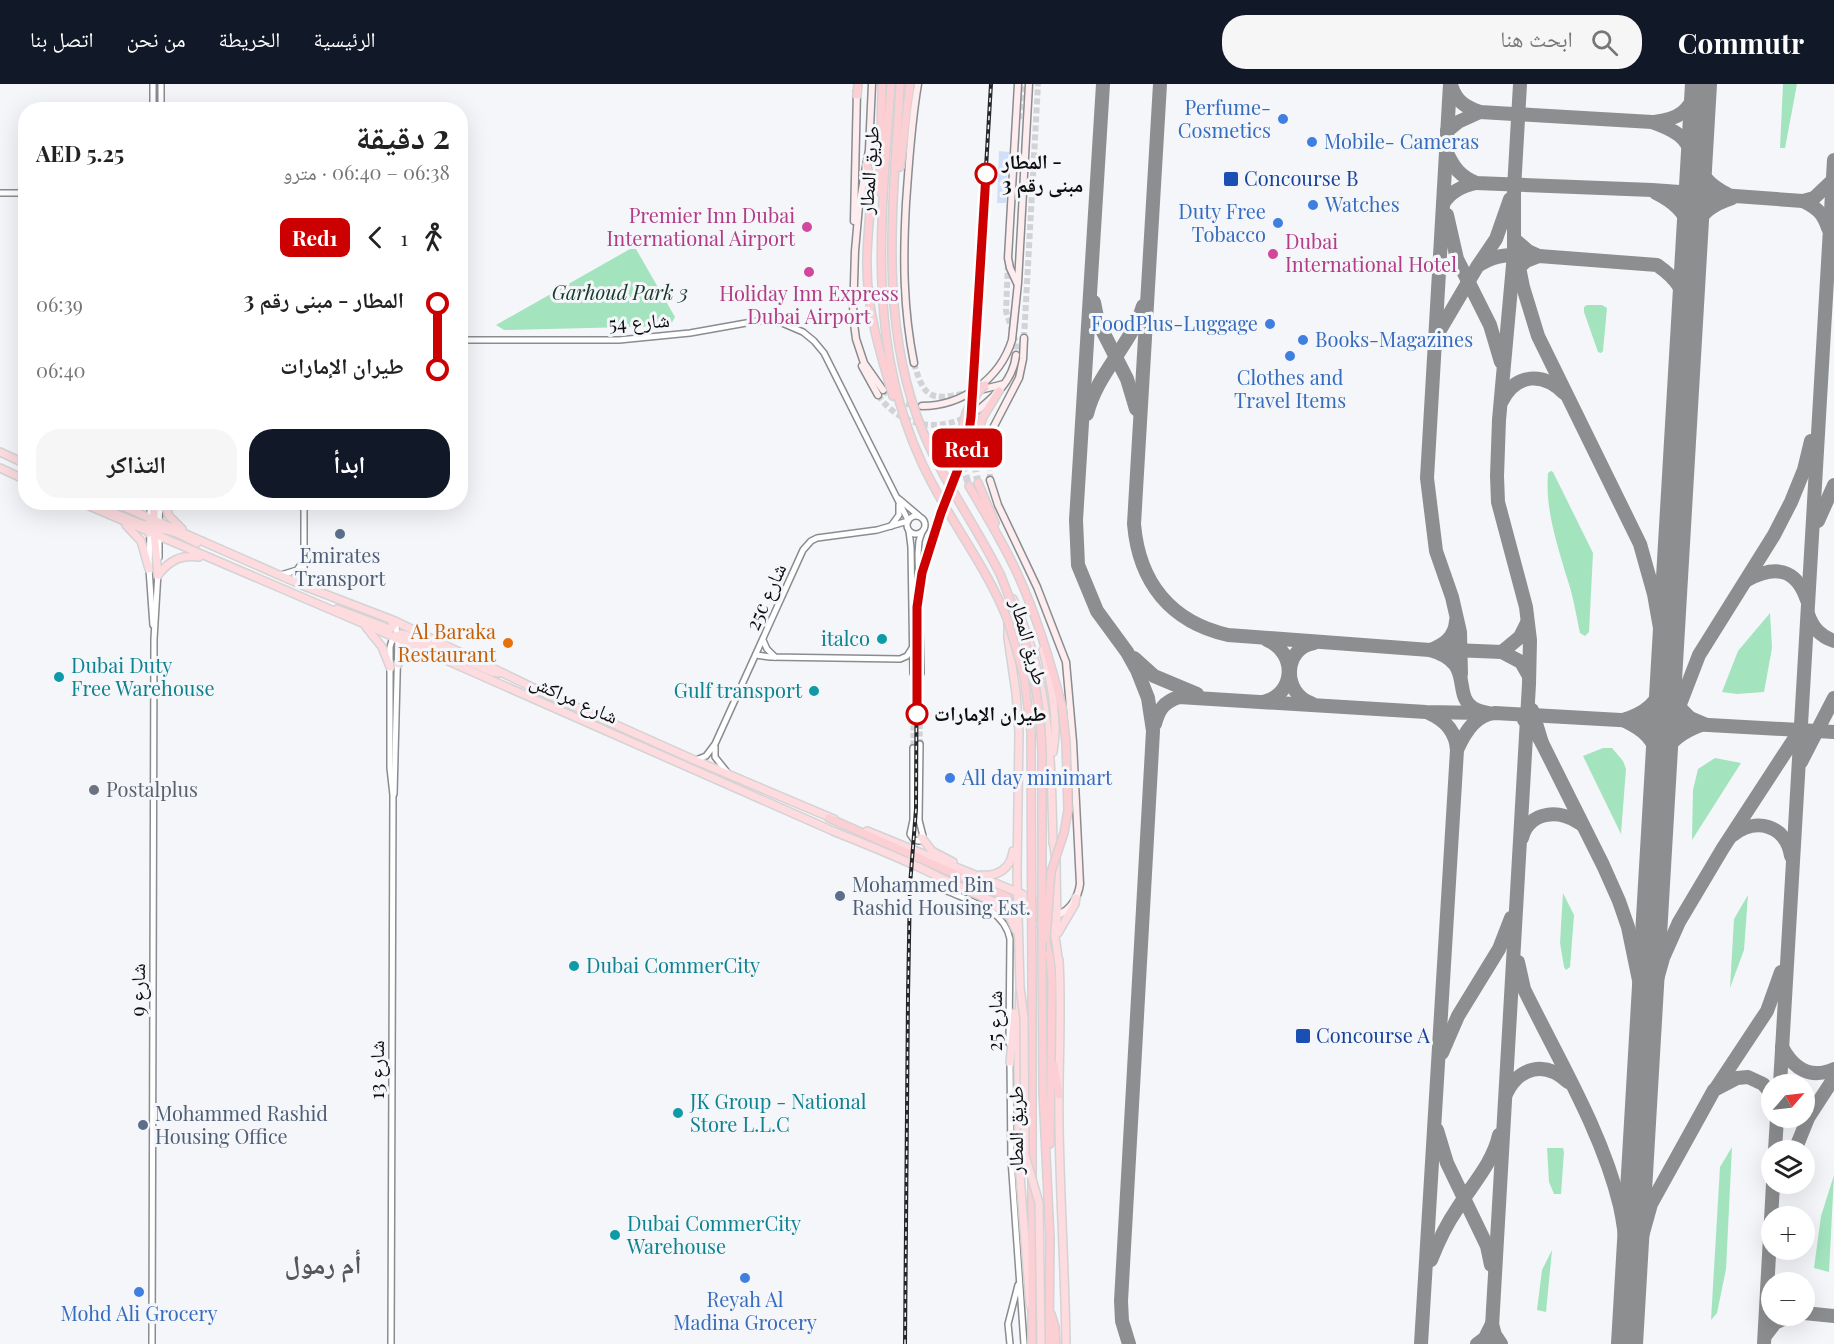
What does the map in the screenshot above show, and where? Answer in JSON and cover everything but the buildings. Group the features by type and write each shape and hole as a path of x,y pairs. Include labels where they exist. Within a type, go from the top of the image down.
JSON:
{"highway":[{"path":"857,84 857,95"},
{"path":"882,84 879,169 882,213"},
{"name":"طريق المطار","path":"891,84 880,262 883,324 890,364 904,418 927,474 991,582 1008,621 1024,676 1031,725 1032,1344"},
{"name":"طريق المطار","path":"900,84 894,190 892,297 895,329 904,375 917,417 934,458 1001,576 1024,636 1040,718 1043,1092 1047,1176 1049,1344"},
{"path":"894,190 900,168 910,84"},
{"path":"867,165 869,180 867,269 870,307 888,381 904,418"},
{"path":"961,434 966,413 976,392 991,378"},
{"path":"976,434 983,417 1002,388"},
{"path":"978,483 1018,575 1040,634 1062,707 1066,742 1068,810 1064,833 1051,872 1047,928 1042,952"},
{"path":"969,486 1018,575"},
{"path":"829,818 1007,897"},
{"path":"1045,938 1051,966 1050,1151 1047,1176"},
{"path":"1051,1000 1055,1076 1059,1095"},
{"path":"1050,1312 1055,1326 1056,1344"}],"main road":[{"path":"855,251 859,206 867,165 871,84"},
{"path":"914,363 906,316 904,261 910,142 918,84"},
{"path":"1018,84 1008,253 1010,268 1018,283"},
{"path":"922,406 950,402 991,378 1005,357 1012,340 1018,283 1029,84"},
{"path":"857,95 853,316 856,339 864,363 881,392"},
{"path":"993,428 1017,382 1023,362 1024,338"},
{"path":"978,410 1002,388 1014,367 1016,355"},
{"path":"1014,367 1023,362"},
{"path":"976,392 1002,388"},
{"path":"1,452 18,460"},
{"path":"0,468 18,476"},
{"path":"990,480 998,505 1037,587 1066,662 1073,742 1080,880 1075,904 1057,935"},
{"name":"شارع مراكش","path":"125,510 209,558 396,637 983,897 1021,910 1057,915"},
{"path":"153,510 158,575"},
{"path":"166,510 171,520 189,534"},
{"path":"99,511 113,512 205,546 220,548"},
{"name":"شارع مراكش","path":"99,511 123,521 189,534 304,586 393,620 728,774 829,818 846,822 915,851"},
{"path":"123,521 141,541 149,569"},
{"path":"158,575 170,562 180,557 209,558"},
{"path":"1001,576 1021,616 1035,654 1045,705 1051,757 1053,890 1048,899 1038,907 1021,910"},
{"path":"332,610 344,610 390,629 394,625 393,620"},
{"path":"1008,621 1017,708 1017,892 1021,910 1018,938 1024,1018 1025,1155 1039,1203 1041,1344"},
{"path":"362,623 382,647 390,667"},
{"path":"1040,634 1053,708 1054,742 1051,757"},
{"path":"396,637 406,635 492,672 504,673"},
{"path":"398,664 406,653 421,650"},
{"path":"1018,778 1021,800 1021,879 1026,897"},
{"path":"915,851 925,852 985,876 994,875 1002,871 1012,857 1017,828"},
{"path":"922,838 932,851 961,866"},
{"path":"1053,840 1056,861 1057,935 1061,992 1059,1095 1066,1344"},
{"path":"915,851 1026,897 1045,915 1053,928 1059,964"},
{"path":"983,897 1010,917 1018,938"},
{"path":"1057,915 1065,911 1077,898"},
{"path":"1020,987 1019,1162 1028,1293 1032,1313"},
{"path":"1010,1062 1015,1013 1019,999"}],"street":[{"path":"153,84 153,102"},
{"path":"161,84 161,102"},
{"path":"0,193 18,193"},
{"name":"شارع 54","path":"468,340 620,340 690,333 763,320 792,326 807,335 824,354 908,520"},
{"path":"892,526 898,515 898,499"},
{"name":"شارع 54","path":"898,499 920,516"},
{"name":"شارع 9","path":"154,635 149,569 154,528 160,510"},
{"path":"304,510 304,586"},
{"path":"913,673 911,547 908,520 914,516 920,516 925,524 918,553 921,673"},
{"name":"25c شارع","path":"696,760 706,756 715,744 803,550 808,544 818,538 892,526 908,520"},
{"name":"25c شارع","path":"892,526 908,530"},
{"path":"908,530 915,534 922,532"},
{"path":"279,575 297,570 304,558"},
{"name":"شارع 9","path":"152,1344 154,635 158,575"},
{"name":"شارع 13","path":"393,620 398,664 393,795"},
{"name":"شارع 13","path":"392,1344 393,795 390,768 390,647 396,637"},
{"path":"764,640 767,649 775,657"},
{"path":"756,655 900,659 907,656 912,648"},
{"path":"715,744 715,757 728,774"},
{"path":"913,748 913,820 910,834 916,841 922,838 919,820 920,744"},
{"name":"شارع 25","path":"942,878 945,890 993,912 1001,919 1009,933 1011,1159 1024,1344"},
{"path":"1009,1343 1008,1324 1016,1297 1019,1275"},
{"path":"1009,1343 1011,1321 1015,1319 1019,1321 1023,1331"}],"green space":[{"path":"1783,84 1797,84 1785,148 1780,148"},
{"name":"Garhoud Park 3","path":"630,249 636,249 675,317 670,326 504,330 496,325"},
{"path":"1602,305 1607,308 1601,353 1598,352 1584,312 1584,307"},
{"path":"1551,471 1593,553 1589,632 1585,636 1580,633 1553,526 1548,500 1548,473"},
{"path":"1770,613 1772,648 1764,692 1737,694 1722,692 1738,651"},
{"path":"1603,748 1612,748 1623,761 1626,769 1621,834 1583,756"},
{"path":"1715,758 1741,763 1692,840 1693,790 1698,769"},
{"path":"1563,893 1574,915 1570,967 1566,970 1560,943"},
{"path":"1748,895 1744,950 1730,988 1734,919"},
{"path":"1732,1147 1726,1269 1717,1313 1711,1320 1720,1167"},
{"path":"1547,1148 1563,1148 1561,1194 1554,1194 1549,1182"},
{"path":"1834,1175 1829,1272 1814,1268 1821,1216"},
{"path":"1552,1250 1546,1312 1537,1310 1542,1270"}],"water":[{"path":"999,151 1009,152 1006,203 997,203"}],"taxiway":[{"path":"1103,84 1076,520 1078,565 1097,611 1127,652 1137,670 1148,698 1153,731 1121,1301 1122,1321 1129,1344"},
{"path":"1160,84 1134,524 1137,545 1151,582 1175,610 1208,629 1228,635 1430,650 1453,663 1458,671 1468,703 1475,709 1488,713"},
{"path":"1450,84 1427,478 1436,551 1452,597 1460,632 1461,674"},
{"path":"1491,1344 1529,684 1530,640 1526,607 1498,502 1497,476 1499,420 1514,254 1514,189 1520,84"},
{"path":"1451,85 1462,103 1480,112 1652,122 1661,125 1681,137 1704,176 1727,194"},
{"path":"1654,122 1677,116 1692,103 1701,88"},
{"path":"1447,131 1458,122 1480,112"},
{"path":"1447,153 1458,171 1476,183 1652,190 1803,201 1819,212 1828,228"},
{"path":"1781,1074 1834,160"},
{"path":"1803,201 1814,198 1833,180"},
{"path":"1443,204 1457,190 1476,183"},
{"path":"1656,193 1677,208 1692,229 1709,209 1732,198"},
{"path":"1437,335 1496,239 1510,199"},
{"path":"1447,215 1457,259 1490,325 1501,362"},
{"path":"1481,264 1502,256 1539,256 1528,251 1514,239"},
{"path":"1515,271 1526,261 1539,256 1657,265 1680,287 1687,317"},
{"path":"1518,262 1538,336 1640,544 1654,594 1663,645 1666,681 1672,700 1690,718 1704,724 1683,734 1665,750"},
{"path":"1094,302 1098,322 1127,379 1136,409"},
{"path":"1087,414 1098,385 1131,334 1143,306"},
{"path":"1502,401 1515,385 1530,379 1547,381 1564,393"},
{"path":"1677,712 1699,655 1774,535 1791,502 1804,470 1811,441"},
{"path":"1818,521 1834,485"},
{"path":"1747,580 1767,572 1783,572 1797,581 1807,600"},
{"path":"1808,614 1818,631 1834,641"},
{"path":"1430,650 1448,640 1456,621"},
{"path":"1453,650 1502,652 1520,637 1527,623"},
{"path":"1263,702 1274,698 1282,691 1289,673 1284,654 1267,640"},
{"path":"1311,703 1295,690 1290,671 1296,653 1314,643"},
{"path":"1502,652 1521,662 1529,676"},
{"path":"1134,658 1154,676 1197,694"},
{"path":"1661,761 1647,736 1623,720 1650,706 1666,681"},
{"path":"1155,724 1163,707 1169,701 1179,697 1426,712 1483,713"},
{"path":"1801,762 1834,698"},
{"path":"1524,720 1533,728 1542,743 1532,710"},
{"path":"1429,713 1449,727 1457,750"},
{"path":"1421,1344 1457,750 1471,726 1482,717 1495,713 1834,732"},
{"path":"1645,1042 1654,990 1663,958 1679,922 1723,848 1800,730"},
{"path":"1660,784 1667,742"},
{"path":"1542,743 1619,901 1628,927 1646,1014"},
{"path":"1522,838 1532,822 1547,815 1565,816 1581,824"},
{"path":"1733,835 1751,826 1769,827 1783,837 1791,856"},
{"path":"1442,1053 1458,1016 1499,949 1511,918"},
{"path":"1518,962 1524,989 1591,1123 1612,1178 1624,1230 1629,1302"},
{"path":"1716,1088 1767,1011 1781,972"},
{"path":"1782,1047 1791,1061 1803,1070 1817,1073 1834,1069"},
{"path":"1506,1094 1518,1078 1533,1070 1550,1071 1568,1082"},
{"path":"1634,1273 1651,1204 1714,1090 1737,1078 1748,1077 1761,1083"},
{"path":"1799,1140 1808,1118 1834,1078"},
{"path":"1776,1128 1776,1140"},
{"path":"1437,1130 1447,1163 1487,1246 1491,1265"},
{"path":"1431,1260 1449,1221 1487,1165 1499,1135"},
{"path":"1764,1344 1772,1194"},
{"path":"1815,1314 1834,1316"},
{"path":"1477,1344 1485,1338 1492,1324 1501,1344"},
{"path":"1765,1336 1773,1326"},
{"path":"1618,1344 1628,1329 1632,1344"}],"runway":[{"path":"1627,1344 1701,84"}],"tunnel":[{"path":"1019,119 1022,84"},
{"path":"1024,338 1038,84"},
{"path":"1008,264 1006,311 1016,343 1016,355"},
{"path":"914,363 921,384 930,394 944,397 966,393"},
{"path":"883,390 901,402 922,406"},
{"path":"878,395 899,415 924,424 952,423 978,410"},
{"path":"990,480 989,448 993,428"},
{"path":"961,434 961,460 969,486"},
{"path":"977,434 974,460 978,483"},
{"path":"913,673 913,748"},
{"path":"920,744 921,673"},
{"path":"1007,897 1031,913 1042,930"}],"railway":[{"path":"905,1344 908,996 910,885 916,809 917,607 922,573 941,513 967,446 971,417 991,84"}],"metro line":[{"name":"Red1","path":"917,714 917,607 922,573 941,513 967,446 971,417 986,174"}],"place":[{"name":"Perfume- Cosmetics","path":"1283,119"},
{"name":"Mobile- Cameras","path":"1312,142"},
{"name":"المطار - مبنى رقم 3","path":"986,174"},
{"name":"Concourse B","path":"1231,179"},
{"name":"Watches","path":"1313,205"},
{"name":"Duty Free Tobacco","path":"1278,223"},
{"name":"Premier Inn Dubai International Airport","path":"807,227"},
{"name":"Dubai International Hotel","path":"1273,254"},
{"name":"Holiday Inn Express Dubai Airport","path":"809,272"},
{"name":"FoodPlus-Luggage","path":"1270,324"},
{"name":"Books-Magazines","path":"1303,340"},
{"name":"Clothes and Travel Items","path":"1290,356"},
{"name":"Emirates Transport","path":"340,534"},
{"name":"italco","path":"882,639"},
{"name":"Al Baraka Restaurant","path":"508,643"},
{"name":"Dubai Duty Free Warehouse","path":"59,677"},
{"name":"Gulf transport","path":"814,691"},
{"name":"طيران الإمارات","path":"917,714"},
{"name":"All day minimart","path":"950,778"},
{"name":"Postalplus","path":"94,790"},
{"name":"Mohammed Bin Rashid Housing Est.","path":"840,896"},
{"name":"Dubai CommerCity","path":"574,966"},
{"name":"Concourse A","path":"1303,1036"},
{"name":"JK Group - National Store L.L.C","path":"678,1113"},
{"name":"Mohammed Rashid Housing Office","path":"143,1125"},
{"name":"Dubai CommerCity Warehouse","path":"615,1235"},
{"name":"Reyah Al Madina Grocery","path":"745,1278"},
{"name":"Mohd Ali Grocery","path":"139,1292"}],"district":[{"name":"أم رمول","path":"323,1265"}]}
